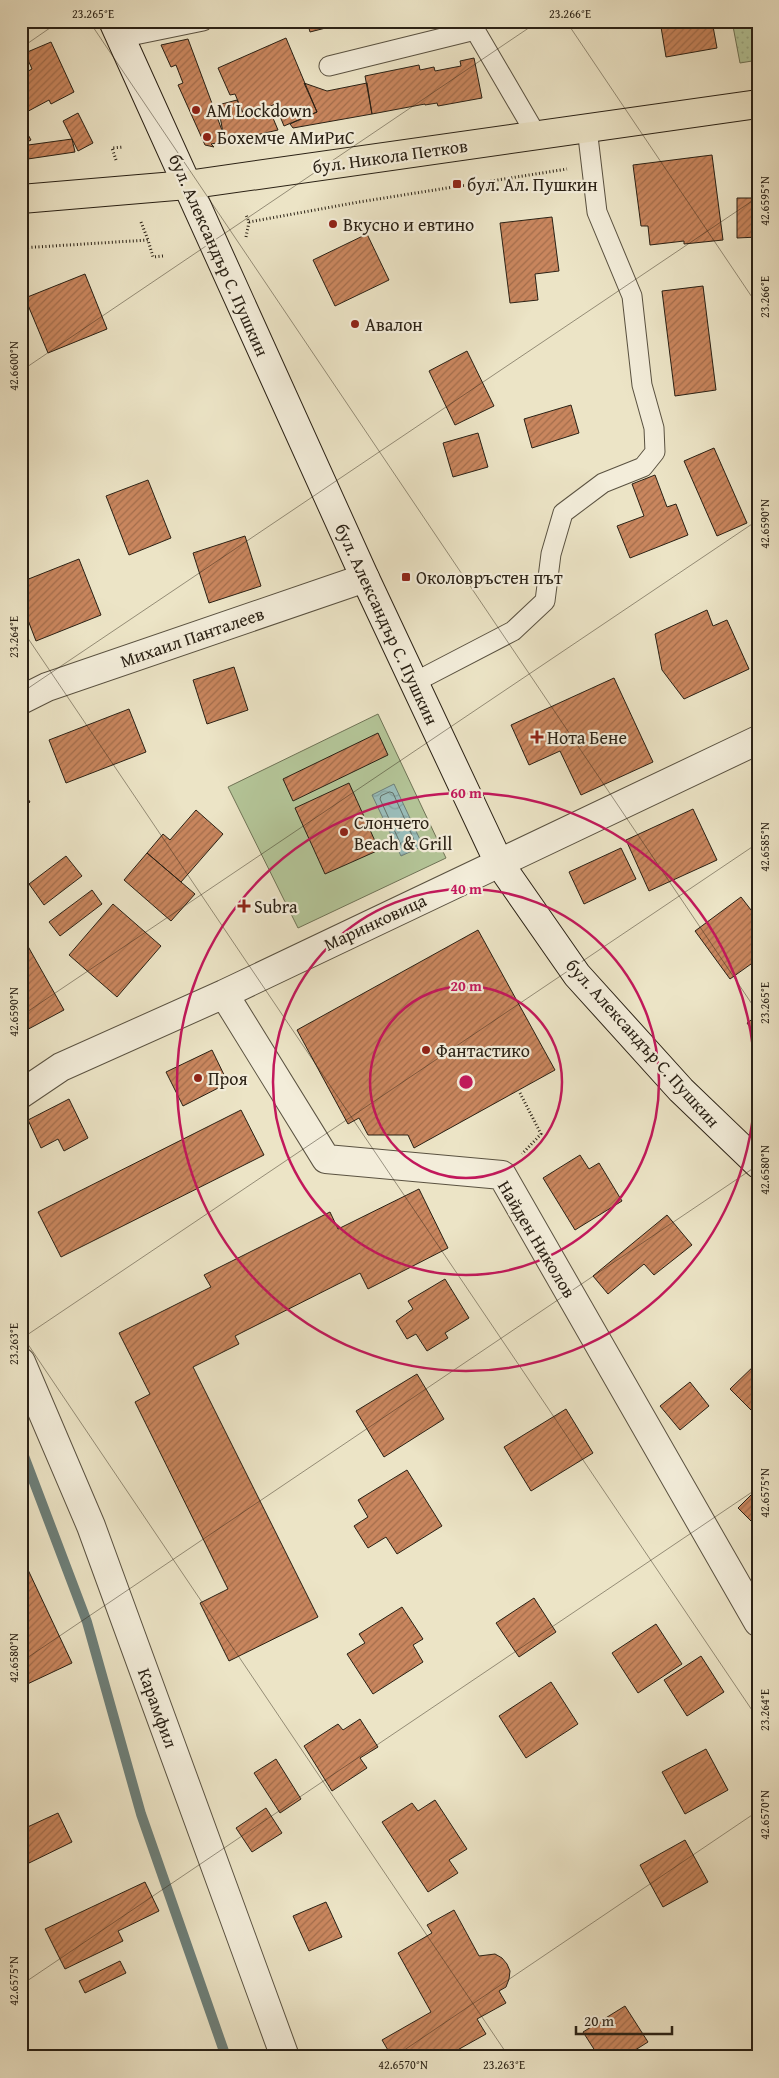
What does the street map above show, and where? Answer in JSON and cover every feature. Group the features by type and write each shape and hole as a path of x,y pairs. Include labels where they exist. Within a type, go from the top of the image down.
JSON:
{"highway":[{"name":"бул. Никола Петков","path":"21,200 187,185 758,104"}],"street":[{"name":"бул. Александър С. Пушкин","path":"117,30 365,578 498,863 578,975 681,1090 758,1164"},
{"name":"Михаил Панталеев","path":"21,700 47,687 365,578"},
{"name":"Маринковица","path":"21,1094 62,1067 224,994 758,740"},
{"name":"Найден Николов","path":"224,994 326,1159 502,1175 758,1622"},
{"name":"Карамфил","path":"21,1362 91,1526 284,2057"}],"lane":[{"path":"117,30 203,21"},
{"path":"329,66 475,30 537,136"},
{"path":"414,682 513,632 545,601 551,554 563,513 603,483 643,467 655,452 654,428 642,385 632,296 597,212 587,128"}],"path":[{"path":"116,161 112,148 123,148"},
{"path":"250,222 359,202 592,165"},
{"path":"246,215 250,222"},
{"path":"141,222 154,257 163,256"},
{"path":"246,239 246,232 250,222"},
{"path":"21,248 148,240"},
{"path":"502,1175 541,1134 520,1093"}],"green space":[{"path":"732,21 758,21 758,60 740,63"},
{"path":"378,714 446,858 298,928 228,787"}],"water":[{"path":"394,784 423,846 401,856 372,795"}],"building":[{"path":"21,21 37,21 21,32"},
{"path":"307,21 353,21 310,32"},
{"path":"660,21 712,21 717,48 666,57"},
{"path":"286,38 317,112 284,126 275,104 245,118 235,94 230,95 218,68"},
{"path":"188,39 223,133 218,105 237,100 245,118 270,111 278,130 256,135 257,138 226,144 226,141 211,144 214,147 205,145 178,85 183,83 176,65 171,67 161,45"},
{"path":"51,42 74,92 51,104 49,100 21,115 21,75 32,69 25,53"},
{"path":"474,58 482,98 438,106 437,103 425,104 372,114 365,76 419,65 420,70 434,67 435,71 461,66 460,61"},
{"path":"304,83 327,91 367,83 372,114 293,128 290,124 317,112"},
{"path":"78,113 93,143 78,151 63,121"},
{"path":"21,122 31,140 21,145"},
{"path":"72,139 75,152 21,160 21,146"},
{"path":"712,155 723,240 684,244 684,241 650,245 648,226 641,226 633,165"},
{"path":"737,198 758,198 758,237 737,238"},
{"path":"552,217 559,271 535,274 538,300 510,303 500,223"},
{"path":"367,234 389,280 335,306 313,260"},
{"path":"85,274 107,329 48,353 25,298"},
{"path":"703,286 716,390 675,396 662,291"},
{"path":"467,351 494,406 455,425 429,371"},
{"path":"571,405 579,433 532,448 524,419"},
{"path":"478,433 488,467 453,477 443,443"},
{"path":"714,448 747,523 717,536 684,461"},
{"path":"655,475 667,507 676,504 688,535 630,558 617,526 644,516 632,484"},
{"path":"148,480 171,538 129,555 106,496"},
{"path":"245,536 261,586 209,603 193,553"},
{"path":"79,559 101,615 36,641 21,602 21,582"},
{"path":"707,610 713,626 727,620 749,669 684,699 662,670 655,634"},
{"path":"234,667 248,710 207,724 193,680"},
{"path":"614,678 653,762 581,795 560,751 529,765 511,725"},
{"path":"129,709 146,752 66,783 49,740"},
{"path":"378,733 388,755 293,801 283,779"},
{"path":"349,783 379,850 325,874 295,808"},
{"path":"21,788 30,802 21,808"},
{"path":"693,809 717,860 649,891 626,840"},
{"path":"196,810 223,834 181,882 147,853 163,834 170,840"},
{"path":"621,848 636,879 584,904 569,872"},
{"path":"147,853 195,894 171,921 124,880"},
{"path":"66,856 82,876 44,905 29,884"},
{"path":"92,890 102,904 60,936 49,922"},
{"path":"741,897 758,919 758,959 730,979 695,931"},
{"path":"113,904 161,946 117,997 69,955"},
{"name":"Фантастико","path":"478,930 555,1070 414,1148 408,1135 368,1135 359,1118 348,1124 297,1030"},
{"path":"21,934 64,1010 21,1033"},
{"path":"758,1015 758,1038 747,1023"},
{"path":"212,1050 228,1083 183,1106 166,1072"},
{"path":"69,1099 88,1138 64,1151 58,1139 41,1148 28,1120"},
{"path":"241,1110 264,1155 61,1257 38,1212"},
{"path":"580,1155 589,1169 599,1163 622,1201 575,1230 543,1178"},
{"path":"419,1189 448,1248 368,1289 360,1273 235,1336 239,1344 193,1367 318,1617 229,1661 200,1603 228,1589 135,1402 150,1394 119,1333 211,1287 204,1275 330,1212 338,1229"},
{"path":"667,1215 692,1245 654,1275 644,1264 608,1294 593,1276"},
{"path":"445,1279 469,1318 445,1333 448,1338 427,1351 416,1334 407,1339 396,1321 413,1309 408,1301"},
{"path":"758,1362 758,1412 755,1414 730,1389"},
{"path":"417,1374 444,1419 384,1457 356,1411"},
{"path":"690,1382 709,1406 680,1430 660,1406"},
{"path":"566,1409 593,1453 531,1491 504,1447"},
{"path":"407,1470 442,1526 397,1554 386,1537 368,1548 354,1526 368,1517 358,1500"},
{"path":"758,1488 758,1528 738,1508"},
{"path":"21,1555 72,1663 21,1687"},
{"path":"534,1598 556,1632 519,1657 496,1623"},
{"path":"402,1607 423,1639 413,1645 423,1662 373,1694 347,1654 365,1643 359,1634"},
{"path":"656,1624 682,1664 638,1693 612,1653"},
{"path":"701,1656 724,1692 687,1716 664,1680"},
{"path":"551,1682 578,1724 526,1758 499,1716"},
{"path":"360,1719 378,1747 360,1758 367,1768 332,1791 304,1746 338,1724 343,1730"},
{"path":"706,1749 728,1790 685,1814 662,1772"},
{"path":"276,1759 301,1799 280,1813 254,1773"},
{"path":"435,1800 467,1849 449,1860 458,1873 428,1892 382,1822 412,1803 418,1811"},
{"path":"266,1808 282,1833 252,1852 236,1828"},
{"path":"58,1813 72,1842 29,1863 21,1847 21,1830"},
{"path":"685,1840 708,1882 663,1907 640,1865"},
{"path":"145,1882 159,1911 118,1931 123,1941 65,1969 45,1929"},
{"path":"326,1902 342,1937 309,1951 293,1916"},
{"path":"454,1910 479,1956 495,1954 507,1964 510,1971 509,1979 506,1987 499,1991 506,2003 477,2019 486,2034 445,2057 392,2057 382,2040 431,2012 398,1953 432,1933 427,1925"},
{"path":"120,1961 126,1973 85,1993 79,1981"},
{"path":"625,2006 648,2042 624,2057 599,2057 583,2032"}],"waterway":[{"path":"21,1448 87,1622 141,1814 226,2057"}],"place":[{"name":"AM Lockdown","path":"196,110"},
{"name":"Бохемче АМиРиС","path":"207,137"},
{"name":"бул. Ал. Пушкин","path":"457,184"},
{"name":"Вкусно и евтино","path":"333,224"},
{"name":"Авалон","path":"355,324"},
{"name":"Околовръстен път","path":"406,577"},
{"name":"Нота Бене","path":"537,737"},
{"name":"Слончето Beach & Grill","path":"344,832"},
{"name":"Subra","path":"244,906"},
{"name":"Фантастико","path":"426,1050"},
{"name":"Проя","path":"198,1078"}]}
